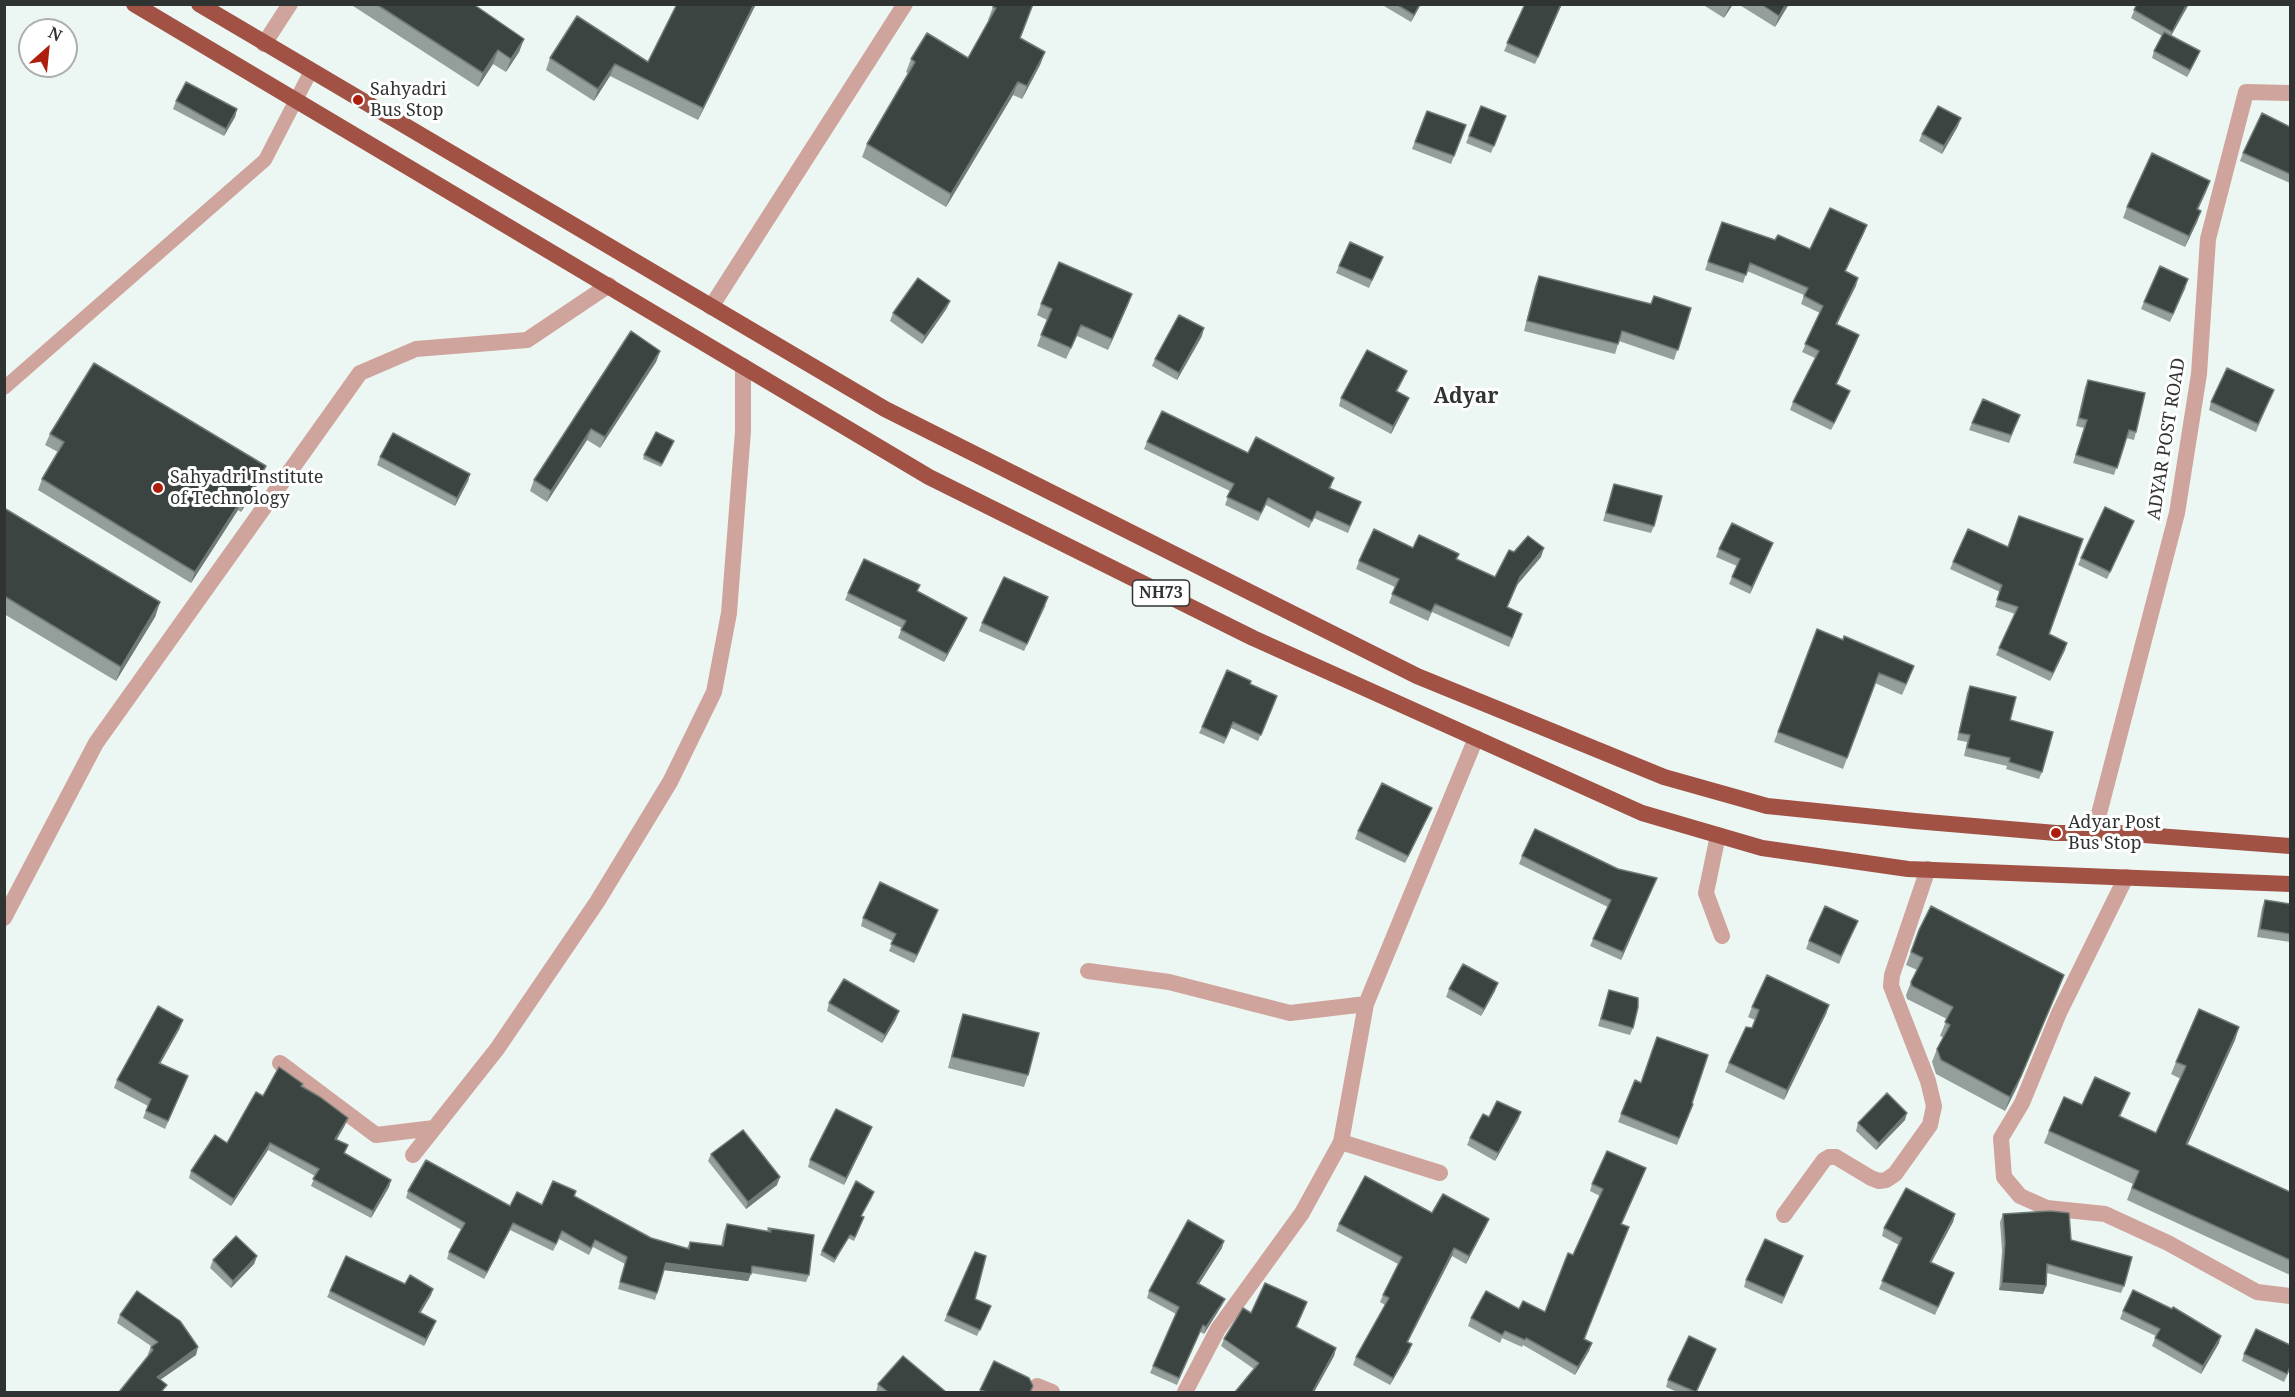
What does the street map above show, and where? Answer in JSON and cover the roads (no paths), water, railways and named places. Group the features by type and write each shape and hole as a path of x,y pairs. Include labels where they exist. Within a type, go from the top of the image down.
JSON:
{"highway":[{"name":"NH73","path":"134,4 929,477 1253,638 1642,813 1762,848 1908,869 2290,884"},
{"name":"NH73","path":"199,4 885,410 1407,671 1664,777 1767,806 2056,833 2094,833 2290,846"}],"street":[{"path":"264,44 290,4"},
{"path":"711,307 905,4"},
{"name":"ADYAR POST ROAD","path":"2094,833 2177,513 2199,374 2208,239 2246,92 2290,93"},
{"path":"4,918 96,743 360,373 416,349 527,340 609,285"},
{"path":"412,1155 497,1049 597,902 670,782 714,692 729,613 743,431 743,366"},
{"path":"1185,1392 1218,1329 1302,1213 1341,1142 1366,1004 1476,738"},
{"path":"1718,836 1706,892 1722,936"},
{"path":"1784,1215 1824,1160 1829,1157 1836,1158 1871,1178 1879,1181 1886,1180 1895,1174 1930,1125 1934,1106 1928,1081 1891,986 1892,975 1928,869"},
{"path":"2126,877 2059,1013 2022,1103 2001,1138 2004,1177 2020,1196 2047,1208 2105,1214 2168,1243 2257,1292 2290,1296"},
{"path":"1088,971 1169,982 1290,1013 1366,1004"},
{"path":"280,1063 376,1135 434,1128"},
{"path":"1341,1142 1440,1173"}],"lane":[{"path":"4,388 266,160 310,71"}],"place":[{"name":"Sahyadri Bus Stop","path":"358,100"},
{"name":"Sahyadri Institute of Technology","path":"158,488"},
{"name":"Adyar Post Bus Stop","path":"2056,833"}],"district":[{"name":"Adyar","path":"1466,397"}]}
